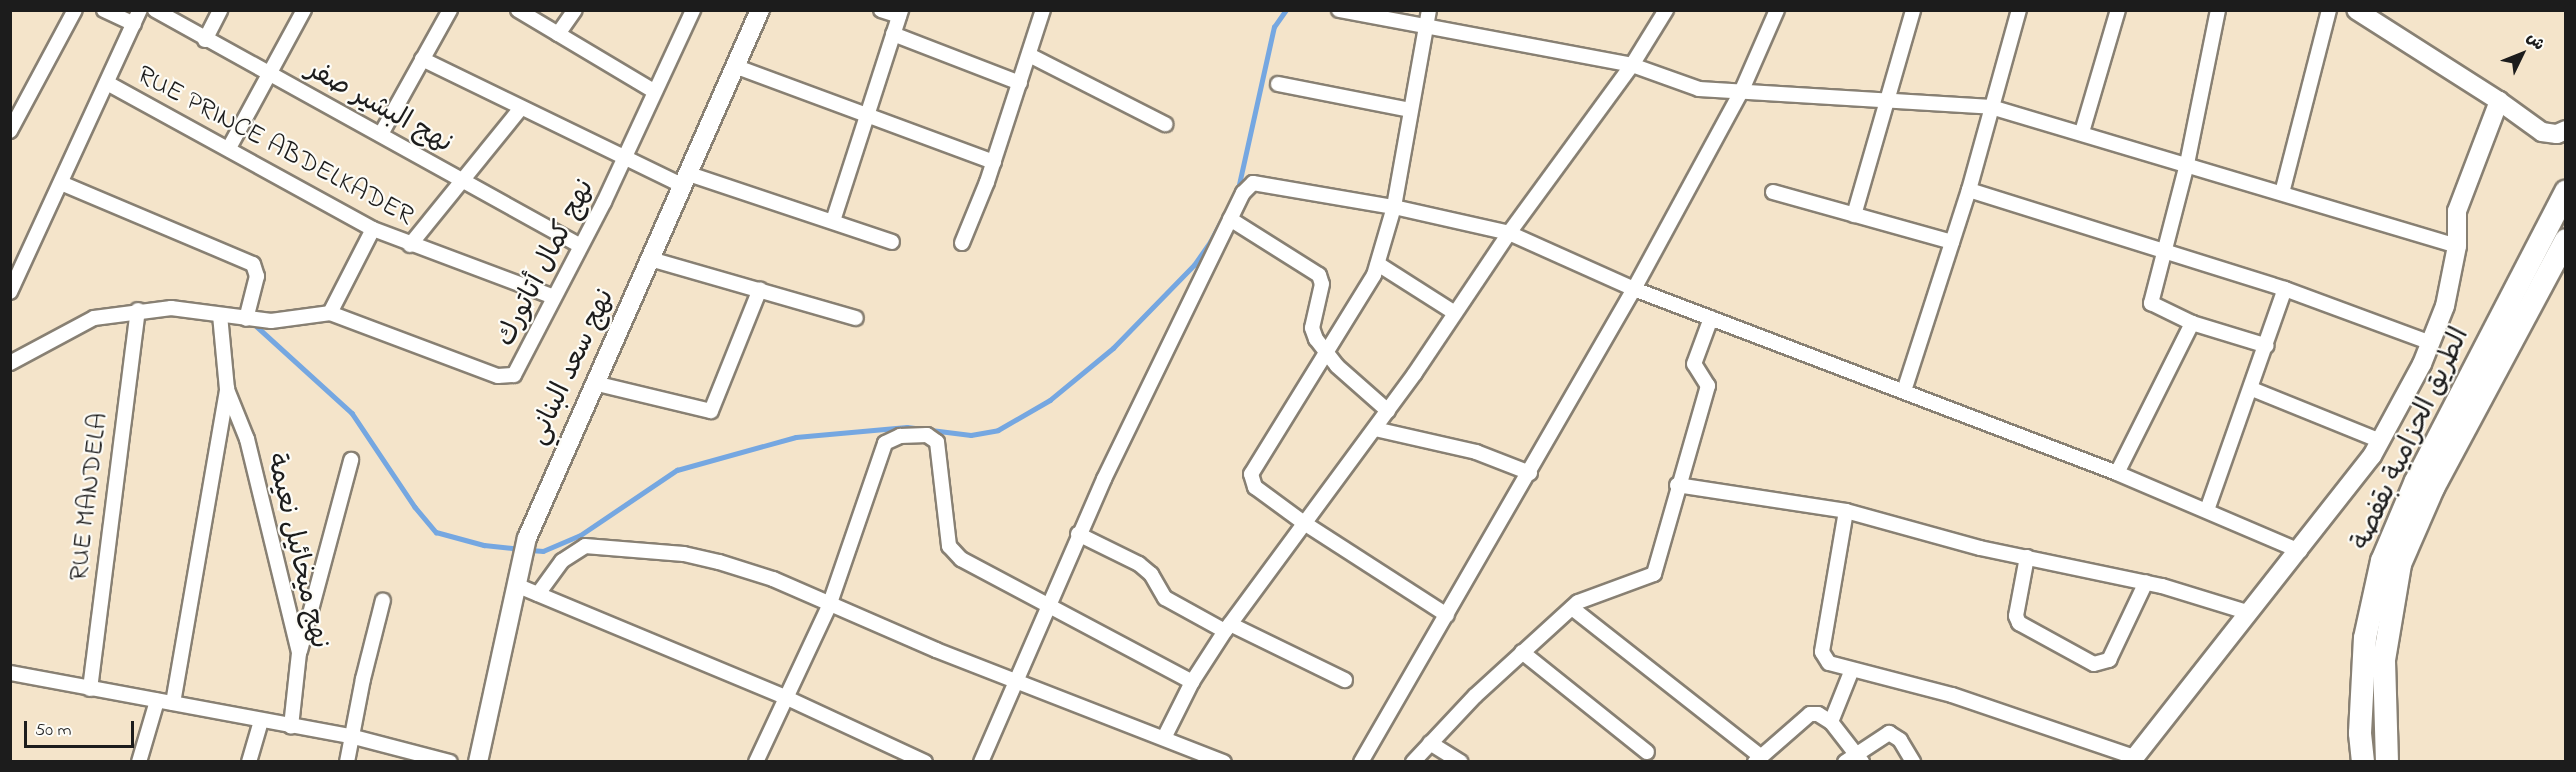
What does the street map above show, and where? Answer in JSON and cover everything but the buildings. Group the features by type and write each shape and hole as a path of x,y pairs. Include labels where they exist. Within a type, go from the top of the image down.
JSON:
{"main road":[{"name":"الطريق الحزامية بقفصة","path":"2362,762 2360,733 2365,638 2382,561 2416,481 2565,192"},
{"name":"الطريق الحزامية بقفصة","path":"2387,762 2384,660 2400,564 2433,488 2565,240"}],"street":[{"path":"10,131 75,10"},
{"path":"104,10 134,24"},
{"path":"10,292 109,84 140,10"},
{"name":"نهج البشير صفر","path":"155,10 205,40 270,73 462,182 579,245"},
{"path":"205,40 220,10"},
{"path":"229,148 304,10"},
{"path":"381,134 450,10"},
{"path":"518,10 654,91"},
{"path":"558,34 575,10"},
{"name":"نهج كمال أتاتورك","path":"330,313 507,378 520,368 579,245 604,202 693,10"},
{"name":"نهج سعد البناني","path":"478,762 527,538 594,383 737,67 760,10"},
{"path":"833,221 900,13 881,10"},
{"path":"962,243 994,162 1043,10"},
{"path":"1339,10 1632,65 1699,89 1886,98 1991,107 2082,132 2457,246"},
{"path":"1429,10 1394,207 1378,264 1358,304 1325,351 1251,474 1255,487 1304,523 1447,615"},
{"path":"1164,738 1192,682 1227,628 1388,411 1509,233 1632,65 1666,10"},
{"path":"1361,762 1530,473 1634,289 1742,90 1777,10"},
{"path":"1854,215 1912,10"},
{"path":"1904,391 1969,190 2019,10"},
{"path":"2082,132 2118,10"},
{"path":"2218,10 2187,164 2151,303 2193,323 2267,346"},
{"path":"2282,193 2329,10"},
{"path":"2356,10 2467,80 2542,132 2557,134 2565,130"},
{"path":"893,34 1020,83"},
{"path":"1029,55 1164,124"},
{"path":"422,59 624,156 686,180 833,221 892,243"},
{"path":"737,67 867,113 994,162"},
{"name":"RUE PRINCE ABDELKADER","path":"109,84 373,229 410,245 554,297"},
{"path":"1278,84 1410,110"},
{"path":"1845,511 1822,652 1829,663 1851,672 1952,695 2132,759 2300,551 2381,441 2431,342 2452,279 2457,246 2457,211 2499,101"},
{"path":"410,245 521,108"},
{"path":"61,183 253,264 257,276 246,319"},
{"path":"981,762 1078,534 1243,193 1260,183 1394,207 1509,233 1634,289 2117,473 2300,551"},
{"path":"1969,190 2285,289 2431,342"},
{"path":"1773,192 1952,242"},
{"path":"1230,219 1319,275 1322,284 1312,328 1325,351 1388,411"},
{"path":"10,363 94,318 138,310 171,308 271,321 330,313 373,229"},
{"path":"650,259 856,318"},
{"path":"1378,264 1455,313"},
{"path":"594,383 711,411 760,289"},
{"path":"2207,510 2252,389 2285,289"},
{"name":"RUE MANDELA","path":"90,689 138,310"},
{"path":"173,703 227,389 220,315"},
{"path":"1413,762 1522,652 1572,608 1587,597 1654,574 1677,485 1708,386 1694,364 1711,318"},
{"path":"2117,473 2193,323"},
{"name":"نهج ميخائيل نعيمة","path":"227,389 247,439 299,653 291,727"},
{"path":"2252,389 2381,441"},
{"path":"1375,429 1476,452 1530,473"},
{"path":"756,762 829,606 885,443 900,436 927,435 937,442 949,546 954,552 1046,607 1192,682"},
{"path":"299,653 351,460"},
{"path":"1677,485 1845,511 2027,557 2146,582 2250,613"},
{"path":"1078,534 1147,569 1165,598 1345,680"},
{"path":"538,594 573,552 600,546 684,554 719,562 773,579 829,606 1224,762"},
{"path":"2027,557 2016,616 2019,624 2094,664 2109,660 2146,582"},
{"path":"518,576 538,594 787,698 925,762"},
{"path":"348,762 363,679 383,600"},
{"path":"1572,608 1757,759 1810,714 1818,714 1831,722 1854,759 1889,733 1900,740 1913,762"},
{"path":"1522,652 1647,752"},
{"path":"1831,722 1851,672"},
{"path":"10,673 291,727 354,736 450,762"},
{"path":"139,762 157,701"},
{"path":"249,762 261,721"},
{"path":"1430,743 1460,762"}],"waterway":[{"path":"530,550 543,551 579,536 677,470 796,437 907,427 971,435 998,430 1050,400 1113,348 1194,265 1210,242 1238,189 1274,27 1286,10"},
{"path":"123,308 153,304"},
{"path":"253,323 352,413 415,507 436,532 484,545 521,549"}]}
